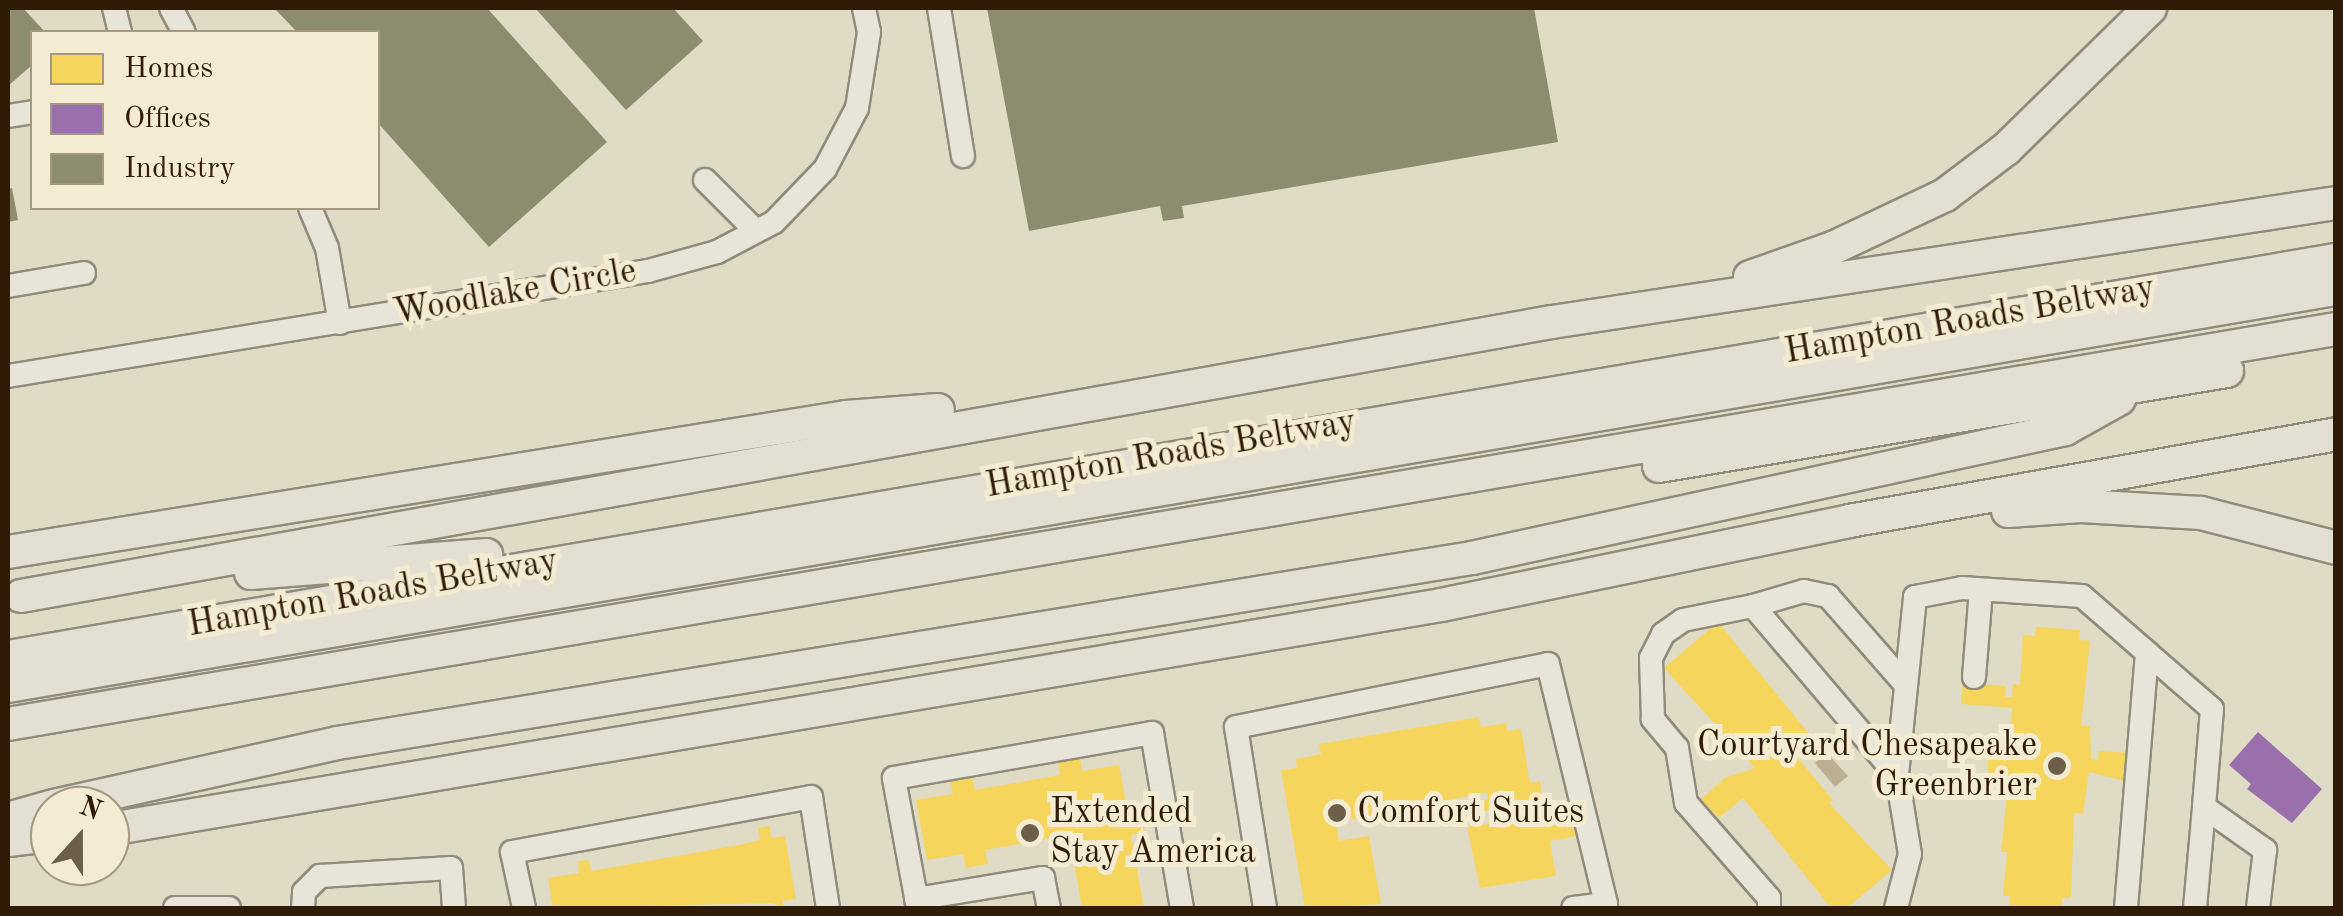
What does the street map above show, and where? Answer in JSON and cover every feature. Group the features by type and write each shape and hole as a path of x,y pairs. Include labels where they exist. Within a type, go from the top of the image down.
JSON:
{"highway":[{"path":"1552,322 1730,284 1834,248 1945,196 2006,149 2150,8"},
{"path":"14,596 1552,322 2336,203"},
{"name":"Hampton Roads Beltway","path":"8,657 2336,260"},
{"path":"8,686 2336,289"},
{"path":"8,724 2336,329"},
{"path":"8,744 2336,352"},
{"path":"130,789 337,744 1472,558 2065,429 2142,386"},
{"path":"8,552 846,418 1127,395"},
{"path":"130,826 1441,605 1849,521 2336,434"},
{"path":"1849,521 2082,506 2224,518 2336,548"},
{"path":"14,596 670,542"}],"street":[{"name":"Woodlake Circle","path":"8,376 648,270 717,252 774,222 825,169 857,108 869,32 864,8"},
{"path":"940,8 964,156"},
{"path":"705,180 756,231"},
{"path":"311,210 327,248 340,323"},
{"path":"8,286 84,273"},
{"path":"1974,677 1981,590"},
{"path":"1898,908 1910,854 1897,774 1914,597 1981,590 2082,596 2212,710 2196,908"},
{"path":"1769,908 1768,898 1686,803 1677,748 1652,719 1651,658 1664,634 1683,620 1804,591 1828,596 1906,685"},
{"path":"1753,606 1897,774"},
{"path":"2126,908 2147,653"},
{"path":"1265,908 1236,726 1548,664 1606,904 1573,908"},
{"path":"1049,908 1042,878 979,899 917,904 894,778 1152,734 1182,908"},
{"path":"524,908 512,852 811,797 828,908"},
{"path":"2204,806 2264,850 2258,908"},
{"path":"303,908 304,892 320,876 451,868 454,908"},
{"path":"176,908 229,908"}],"shaded area":[{"path":"1827,753 1848,776 1835,787 1815,763"}],"building: Homes":[{"path":"1718,622 1814,740 1796,756 1833,800 1829,803 1892,870 1847,908 1831,908 1743,798 1719,818 1701,799 1725,778 1755,768 1664,668"},
{"name":"Courtyard Chesapeake Greenbrier","path":"2036,627 2080,630 2079,640 2090,641 2081,726 2090,726 2091,759 2098,760 2099,751 2127,753 2125,781 2089,772 2083,814 2074,813 2071,898 2062,898 2061,908 2009,908 2010,896 2003,896 2007,852 2001,852 2007,795 1987,776 1989,752 2010,737 2012,708 1961,704 1963,683 2006,686 2005,697 2012,697 2013,684 2020,685 2023,635 2035,636"},
{"name":"Comfort Suites","path":"1479,717 1481,727 1506,723 1507,731 1521,729 1530,783 1540,781 1544,808 1578,802 1583,835 1550,841 1556,876 1480,888 1467,827 1493,823 1490,810 1479,812 1477,801 1488,799 1487,792 1358,819 1335,817 1339,841 1369,836 1381,904 1305,908 1281,770 1297,768 1296,759 1321,754 1319,744"},
{"name":"Extended Stay America","path":"1080,757 1082,771 1119,765 1128,813 1141,810 1145,832 1131,835 1144,908 1082,908 1073,857 1047,839 985,850 988,864 966,868 963,854 927,860 916,800 953,794 950,779 972,776 975,790 1060,775 1058,761"},
{"path":"1455,806 1463,806 1470,817 1463,828 1455,828 1448,821 1448,813"},
{"path":"770,826 771,838 785,836 796,899 782,901 784,908 771,903 553,908 548,878 579,873 578,861 589,860 591,871 739,845 760,840 758,828"}],"building: Offices":[{"path":"2258,732 2322,789 2292,823 2247,789 2251,784 2229,765"}],"building: Industry":[{"path":"8,8 23,8 43,30 30,30 30,67 8,86"},
{"path":"274,8 487,8 607,142 489,247 380,125 380,30 295,30"},
{"path":"535,8 673,8 703,41 626,110"},
{"path":"987,8 1534,8 1558,142 1182,206 1184,218 1163,221 1160,206 1029,231"},
{"path":"12,188 18,220 8,222 8,189"}],"place":[{"name":"Courtyard Chesapeake Greenbrier","path":"2057,766"},
{"name":"Comfort Suites","path":"1337,813"},
{"name":"Extended Stay America","path":"1030,833"}]}
